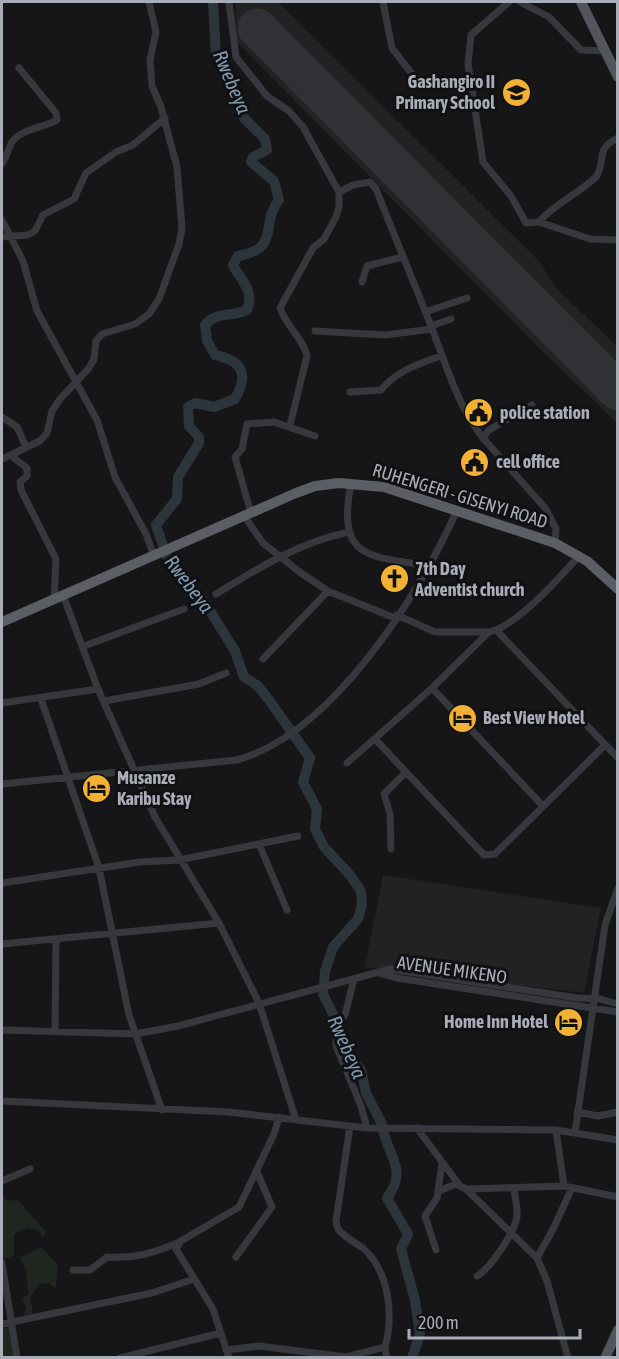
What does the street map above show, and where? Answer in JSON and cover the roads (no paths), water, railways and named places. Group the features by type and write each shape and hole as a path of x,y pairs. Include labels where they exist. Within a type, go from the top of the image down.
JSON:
{"highway":[{"name":"RUHENGERI - GISENYI ROAD","path":"2,622 315,486 351,483 384,487 555,543 579,556 618,589"}],"main road":[{"path":"581,2 618,77"},
{"path":"605,1358 618,1330"}],"street":[{"path":"2,459 40,441 47,433 56,405 90,369 94,359 96,341 102,334 135,324 149,314 159,299 179,243 182,228 177,167 165,118 152,86 150,60 156,32 149,2"},
{"path":"229,2 236,57 267,96 289,111 303,127 339,192 336,217 324,239 313,248 280,308 290,330 304,346 307,356 290,425"},
{"path":"383,2 392,48 415,78 439,84 471,83"},
{"path":"509,2 471,35 468,64 486,166 512,196 526,224 539,222 590,239 618,240"},
{"path":"520,2 549,17 581,50 606,51"},
{"path":"2,164 11,150 12,141 20,135 57,120 57,113 20,68"},
{"path":"5,236 28,235 35,231 43,215 74,199 86,173 116,152 133,145 165,118"},
{"path":"539,222 550,209 565,201 597,176 602,151 607,143 618,138"},
{"path":"339,192 353,185 370,182 376,189 440,356 468,416 483,438 546,509 556,529 555,543"},
{"path":"2,220 5,236 23,261 37,312 78,381 97,420 115,477 156,555"},
{"path":"362,282 367,266 402,257"},
{"path":"425,312 467,297"},
{"path":"315,331 385,335 431,328 450,319"},
{"path":"350,392 381,390 399,372 440,356"},
{"path":"483,438 489,430 532,405"},
{"path":"2,417 17,427 26,447"},
{"path":"315,436 290,425 256,422 247,424 244,429 242,449 235,457 251,530 263,543 328,591 435,632 493,631 618,758"},
{"path":"10,455 27,468 27,477 20,482 21,490 56,560 59,597 84,646 98,688 133,769 155,817 219,923 259,1003 296,1120"},
{"path":"351,483 349,532 351,541 362,551 429,566"},
{"path":"2,784 67,775 236,760 280,743 303,727 350,680 396,617 429,566 457,510"},
{"path":"216,594 281,556 314,542 349,532"},
{"path":"347,763 493,631 529,607 579,556"},
{"path":"263,659 328,591"},
{"path":"84,646 184,609"},
{"path":"104,701 199,684 226,673"},
{"path":"2,704 98,688"},
{"path":"432,688 543,806"},
{"path":"41,699 99,868 129,1016 162,1110"},
{"path":"375,739 484,855 495,854 605,745"},
{"path":"391,849 389,809 384,794 406,772"},
{"path":"2,883 99,868 179,860 298,836"},
{"path":"259,844 287,910"},
{"path":"575,1132 605,925 618,888"},
{"path":"2,944 219,923"},
{"path":"55,1031 56,939"},
{"name":"AVENUE MIKENO","path":"2,1030 136,1034 178,1026 317,987 396,969 618,1004"},
{"path":"354,979 343,1017 336,1027 336,1046 361,1106 367,1128"},
{"name":"AVENUE MIKENO","path":"595,1002 618,1012"},
{"path":"2,1101 279,1117 367,1128 556,1130 618,1140"},
{"path":"577,1112 598,1116 618,1112"},
{"path":"73,1270 90,1270 107,1257 122,1258 153,1253 177,1244 236,1210 257,1172 279,1117"},
{"path":"350,1126 336,1221 338,1229 365,1250 383,1278 390,1310 385,1347 387,1358"},
{"path":"417,1128 458,1183 512,1231 537,1258 547,1281 568,1358"},
{"path":"537,1258 553,1229 568,1187 556,1130"},
{"path":"436,1250 425,1216 435,1203 439,1191 442,1163"},
{"path":"2,1181 30,1169"},
{"path":"236,1257 272,1207 257,1172"},
{"path":"439,1191 458,1183"},
{"path":"466,1189 568,1187 618,1197"},
{"path":"477,1276 490,1266 512,1231 517,1217 514,1189"},
{"path":"177,1244 177,1252 213,1309 227,1354 259,1346 322,1357 346,1357 385,1347"},
{"path":"2,1263 17,1358"},
{"path":"2,1324 152,1293 194,1279"},
{"path":"120,1358 221,1333"}],"waterway":[{"name":"Rwebeya","path":"213,2 216,55 242,104 244,118 265,139 267,150 253,157 251,162 274,181 279,200 273,209 265,241 252,252 238,256 233,265 248,291 247,310 215,317 205,325 207,341 215,355 232,361 241,370 242,382 239,390 235,399 214,407 195,403 188,407 189,426 199,437 199,443 178,477 177,499 156,525 168,560 192,591 202,598 235,651 244,677 258,686 310,758 303,782 317,809 315,829 324,847 350,875 361,891 362,905 358,919 333,947 325,971 323,994 340,1028 348,1053 361,1070 366,1093 382,1124"},
{"name":"Rwebeya","path":"383,1131 397,1173 393,1189 387,1198 408,1234 401,1249 415,1300 420,1334 412,1358"}],"place":[{"name":"Gashangiro II Primary School","path":"516,92"},
{"name":"police station","path":"479,413"},
{"name":"cell office","path":"475,462"},
{"name":"7th Day Adventist church","path":"394,579"},
{"name":"Best View Hotel","path":"462,718"},
{"name":"Musanze Karibu Stay","path":"96,788"},
{"name":"Home Inn Hotel","path":"569,1022"}]}
